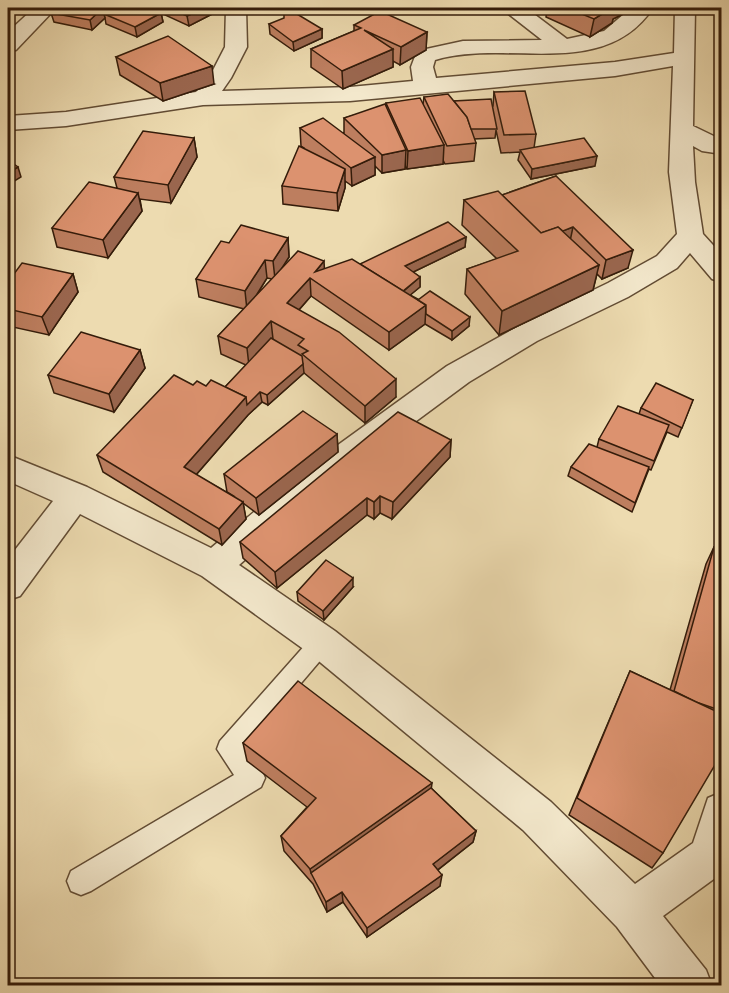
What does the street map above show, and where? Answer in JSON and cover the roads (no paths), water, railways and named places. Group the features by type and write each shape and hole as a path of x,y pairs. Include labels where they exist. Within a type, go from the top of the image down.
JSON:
{"street":[{"path":"8,45 46,8"},
{"path":"203,99 220,78 236,47 236,8"},
{"path":"513,8 564,47"},
{"path":"426,87 422,67 425,56 438,51 492,47 564,47 614,35 643,8"},
{"path":"685,8 687,46 684,58 681,165 690,237 722,273"},
{"path":"8,123 66,119 203,99 315,96 426,87 615,69 684,58"},
{"path":"681,129 711,146 722,147"},
{"path":"214,566 320,475 458,374 527,334 618,290 667,262 690,237"},
{"path":"8,467 75,496 214,566 322,642 537,816 632,912 690,986"},
{"path":"8,585 75,496"},
{"path":"632,912 710,856 722,812"}],"lane":[{"path":"81,881 252,778 229,749 322,642"}]}
